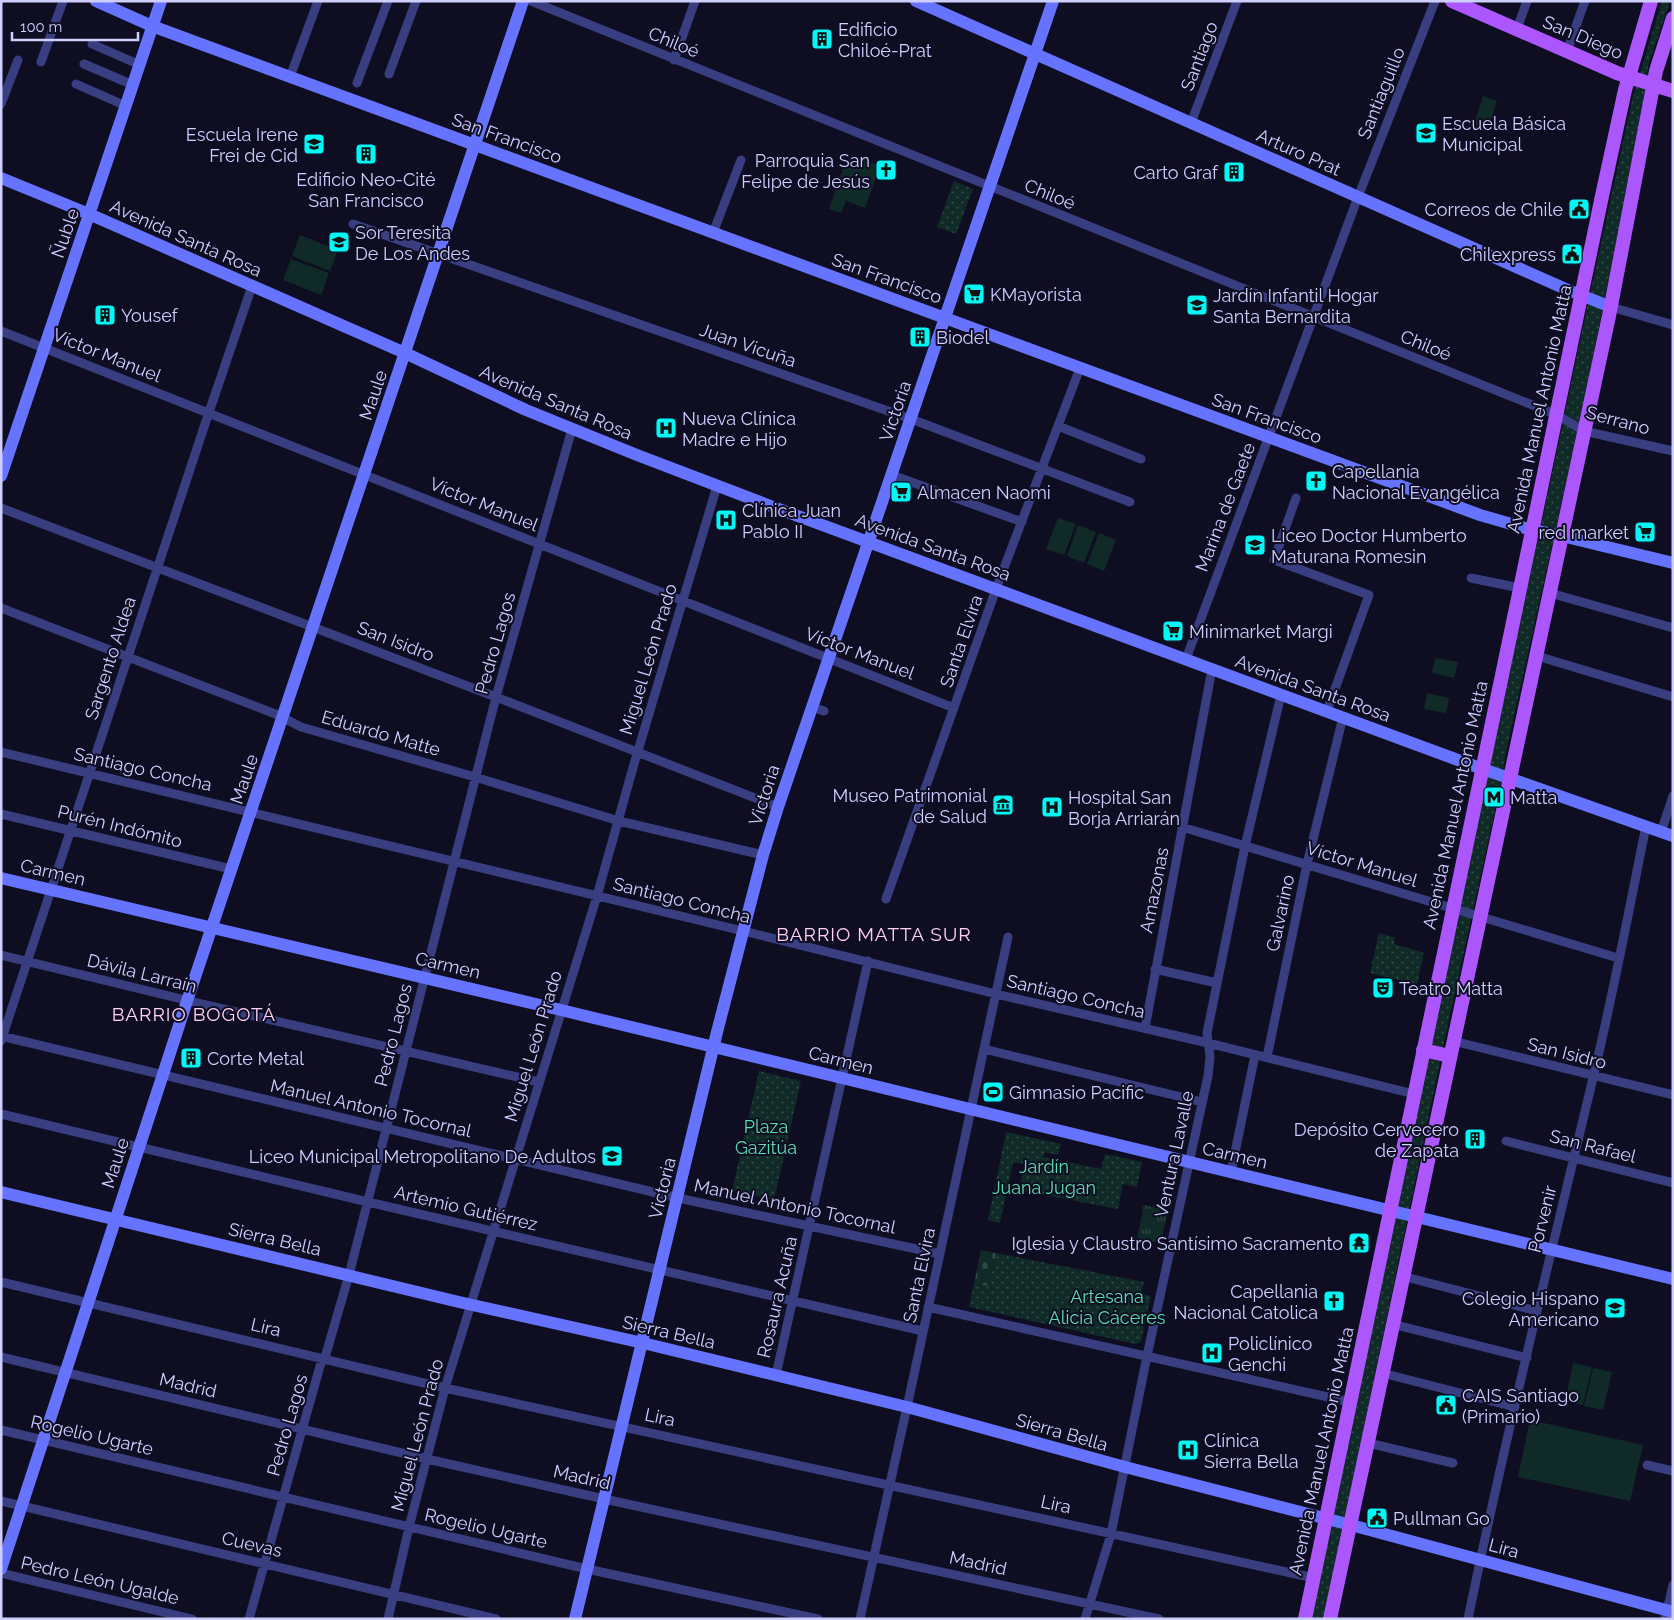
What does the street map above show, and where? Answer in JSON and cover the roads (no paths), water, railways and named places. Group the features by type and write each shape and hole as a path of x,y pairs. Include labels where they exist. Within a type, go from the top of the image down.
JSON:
{"main road":[{"name":"San Francisco","path":"96,1 152,26 290,77 354,90 475,145 1480,515 1532,530 1673,564"},
{"name":"Ñuble","path":"1,476 161,1"},
{"name":"Maule","path":"1,1569 138,1147 523,1"},
{"name":"Arturo Prat","path":"916,1 1582,296 1611,307"},
{"name":"Victoria","path":"575,1619 714,1047 763,855 778,807 818,709 829,659 1053,1"},
{"name":"San Diego","path":"1452,1 1628,77 1673,91"},
{"name":"Avenida Manuel Antonio Matta","path":"1305,1619 1602,196 1628,77 1651,1"},
{"path":"1330,1619 1611,307 1654,84 1673,18"},
{"name":"Avenida Santa Rosa","path":"1,178 89,214 405,353 495,396 572,429 717,486 868,542 1509,779 1667,834"},
{"name":"Carmen","path":"1,878 561,1010 1673,1278"},
{"path":"1423,1050 1450,1056"},
{"name":"Sierra Bella","path":"1,1192 471,1305 643,1343 907,1406 1125,1467 1326,1519"},
{"name":"Lira","path":"1326,1519 1480,1560 1668,1614"}],"street":[{"path":"41,62 63,1"},
{"path":"290,77 318,1"},
{"path":"354,90 388,1"},
{"path":"389,74 416,1"},
{"name":"Chiloé","path":"532,1 674,60 1557,415"},
{"path":"674,60 695,1"},
{"name":"Santiago","path":"1190,123 1237,1"},
{"name":"Santiaguillo","path":"1358,197 1435,1"},
{"path":"1517,29 1527,1"},
{"path":"1566,51 1584,1"},
{"path":"92,44 140,65"},
{"path":"1,104 18,60"},
{"path":"84,64 133,85"},
{"path":"76,84 126,106"},
{"path":"713,233 741,160"},
{"name":"Marina de Gaete","path":"1186,659 1358,197"},
{"name":"Juan Vicuña","path":"353,224 911,419 1130,502"},
{"name":"Sargento Aldea","path":"2,1038 208,413 252,286"},
{"name":"Arturo Prat","path":"1611,307 1673,325"},
{"name":"Víctor Manuel","path":"1,331 954,708"},
{"name":"Santa Elvira","path":"886,899 996,589 1080,368"},
{"name":"Serrano","path":"1557,415 1584,431 1673,451"},
{"path":"1058,426 1141,459"},
{"name":"Pedro Lagos","path":"249,1619 320,1366 324,1359 349,1275 496,697 572,429"},
{"path":"892,475 1022,522"},
{"name":"Miguel León Prado","path":"388,1619 409,1527 445,1388 597,896 717,486"},
{"path":"1296,498 1274,560 1370,595 1328,712"},
{"name":"San Isidro","path":"1,508 778,807"},
{"path":"1471,578 1520,588"},
{"path":"1550,593 1673,628"},
{"name":"Eduardo Matte","path":"1,608 283,718 301,727 476,777 619,821 763,855"},
{"path":"1537,656 1673,697"},
{"name":"Amazonas","path":"1145,1028 1212,669"},
{"name":"Ventura Lavalle","path":"1085,1619 1111,1534 1202,1102 1209,1064 1207,1033 1217,983 1245,846 1282,694"},
{"name":"Galvarino","path":"1267,1058 1307,864 1343,717"},
{"name":"Santiago Concha","path":"1,752 1414,1094"},
{"path":"1667,834 1673,796"},
{"name":"Purén Indómito","path":"1,814 231,869"},
{"name":"Porvenir","path":"1468,1619 1526,1358 1593,1076 1646,826"},
{"name":"Víctor Manuel","path":"1182,827 1618,958"},
{"name":"Santa Elvira","path":"860,1619 1008,937"},
{"name":"Dávila Larraín","path":"1,955 405,1052 539,1082"},
{"name":"Rosaura Acuña","path":"776,1375 868,961"},
{"path":"1156,969 1217,983"},
{"name":"Manuel Antonio Tocornal","path":"2,1038 163,1074 678,1198 940,1254"},
{"name":"San Isidro","path":"1453,1041 1673,1095"},
{"path":"984,1049 1202,1102"},
{"path":"1231,1172 1255,1055"},
{"name":"Artemio Gutiérrez","path":"1,1114 368,1202 923,1331"},
{"name":"San Rafael","path":"1506,1141 1673,1183"},
{"path":"1402,1276 1538,1311"},
{"name":"Lira","path":"1,1282 445,1388 1314,1578"},
{"path":"928,1307 1350,1402"},
{"path":"1392,1324 1526,1358"},
{"name":"Madrid","path":"1,1357 426,1459 1159,1619"},
{"path":"1382,1372 1515,1407"},
{"name":"Rogelio Ugarte","path":"1,1430 587,1569 818,1619"},
{"path":"1368,1443 1454,1463"},
{"path":"1647,1465 1673,1471"},
{"name":"Cuevas","path":"1,1501 496,1619"},
{"name":"Pedro León Ugalde","path":"1,1573 192,1619"},
{"path":"1668,1614 1673,1585"}],"place":[{"name":"Edificio Chiloé-Prat","path":"822,39"},
{"name":"Escuela Básica Municipal","path":"1426,133"},
{"name":"Escuela Irene Frei de Cid","path":"314,144"},
{"name":"Edificio Neo-Cité San Francisco","path":"366,154"},
{"name":"Parroquia San Felipe de Jesús","path":"886,170"},
{"name":"Carto Graf","path":"1234,172"},
{"name":"Correos de Chile","path":"1579,209"},
{"name":"Sor Teresita De Los Andes","path":"339,242"},
{"name":"Chilexpress","path":"1572,254"},
{"name":"KMayorista","path":"974,294"},
{"name":"Jardín Infantil Hogar Santa Bernardita","path":"1197,305"},
{"name":"Yousef","path":"105,315"},
{"name":"Biodel","path":"920,337"},
{"name":"Nueva Clínica Madre e Hijo","path":"666,428"},
{"name":"Capellanía Nacional Evangélica","path":"1316,481"},
{"name":"Almacen Naomi","path":"901,492"},
{"name":"Clínica Juan Pablo II","path":"726,520"},
{"name":"red market","path":"1645,532"},
{"name":"Liceo Doctor Humberto Maturana Romesin","path":"1255,545"},
{"name":"Minimarket Margi","path":"1173,631"},
{"name":"Matta","path":"1494,797"},
{"name":"Museo Patrimonial de Salud","path":"1003,805"},
{"name":"Hospital San Borja Arriarán","path":"1052,807"},
{"name":"Teatro Matta","path":"1383,988"},
{"name":"Corte Metal","path":"191,1058"},
{"name":"Gimnasio Pacific","path":"993,1092"},
{"name":"Depósito Cervecero de Zapata","path":"1475,1139"},
{"name":"Liceo Municipal Metropolitano De Adultos","path":"612,1156"},
{"name":"Iglesia y Claustro Santísimo Sacramento","path":"1359,1243"},
{"name":"Capellania Nacional Catolica","path":"1334,1301"},
{"name":"Colegio Hispano Americano","path":"1615,1308"},
{"name":"Policlínico Genchi","path":"1212,1353"},
{"name":"CAIS Santiago (Primario)","path":"1446,1405"},
{"name":"Clínica Sierra Bella","path":"1188,1450"},
{"name":"Pullman Go","path":"1377,1518"}],"district":[{"name":"BARRIO MATTA SUR","path":"874,934"},
{"name":"BARRIO BOGOTÁ","path":"194,1014"}],"park label":[{"name":"Plaza Gazitúa","path":"766,1136"},
{"name":"Jardín Juana Jugan","path":"1044,1176"},
{"name":"Artesana Alicia Cáceres","path":"1107,1306"}]}
